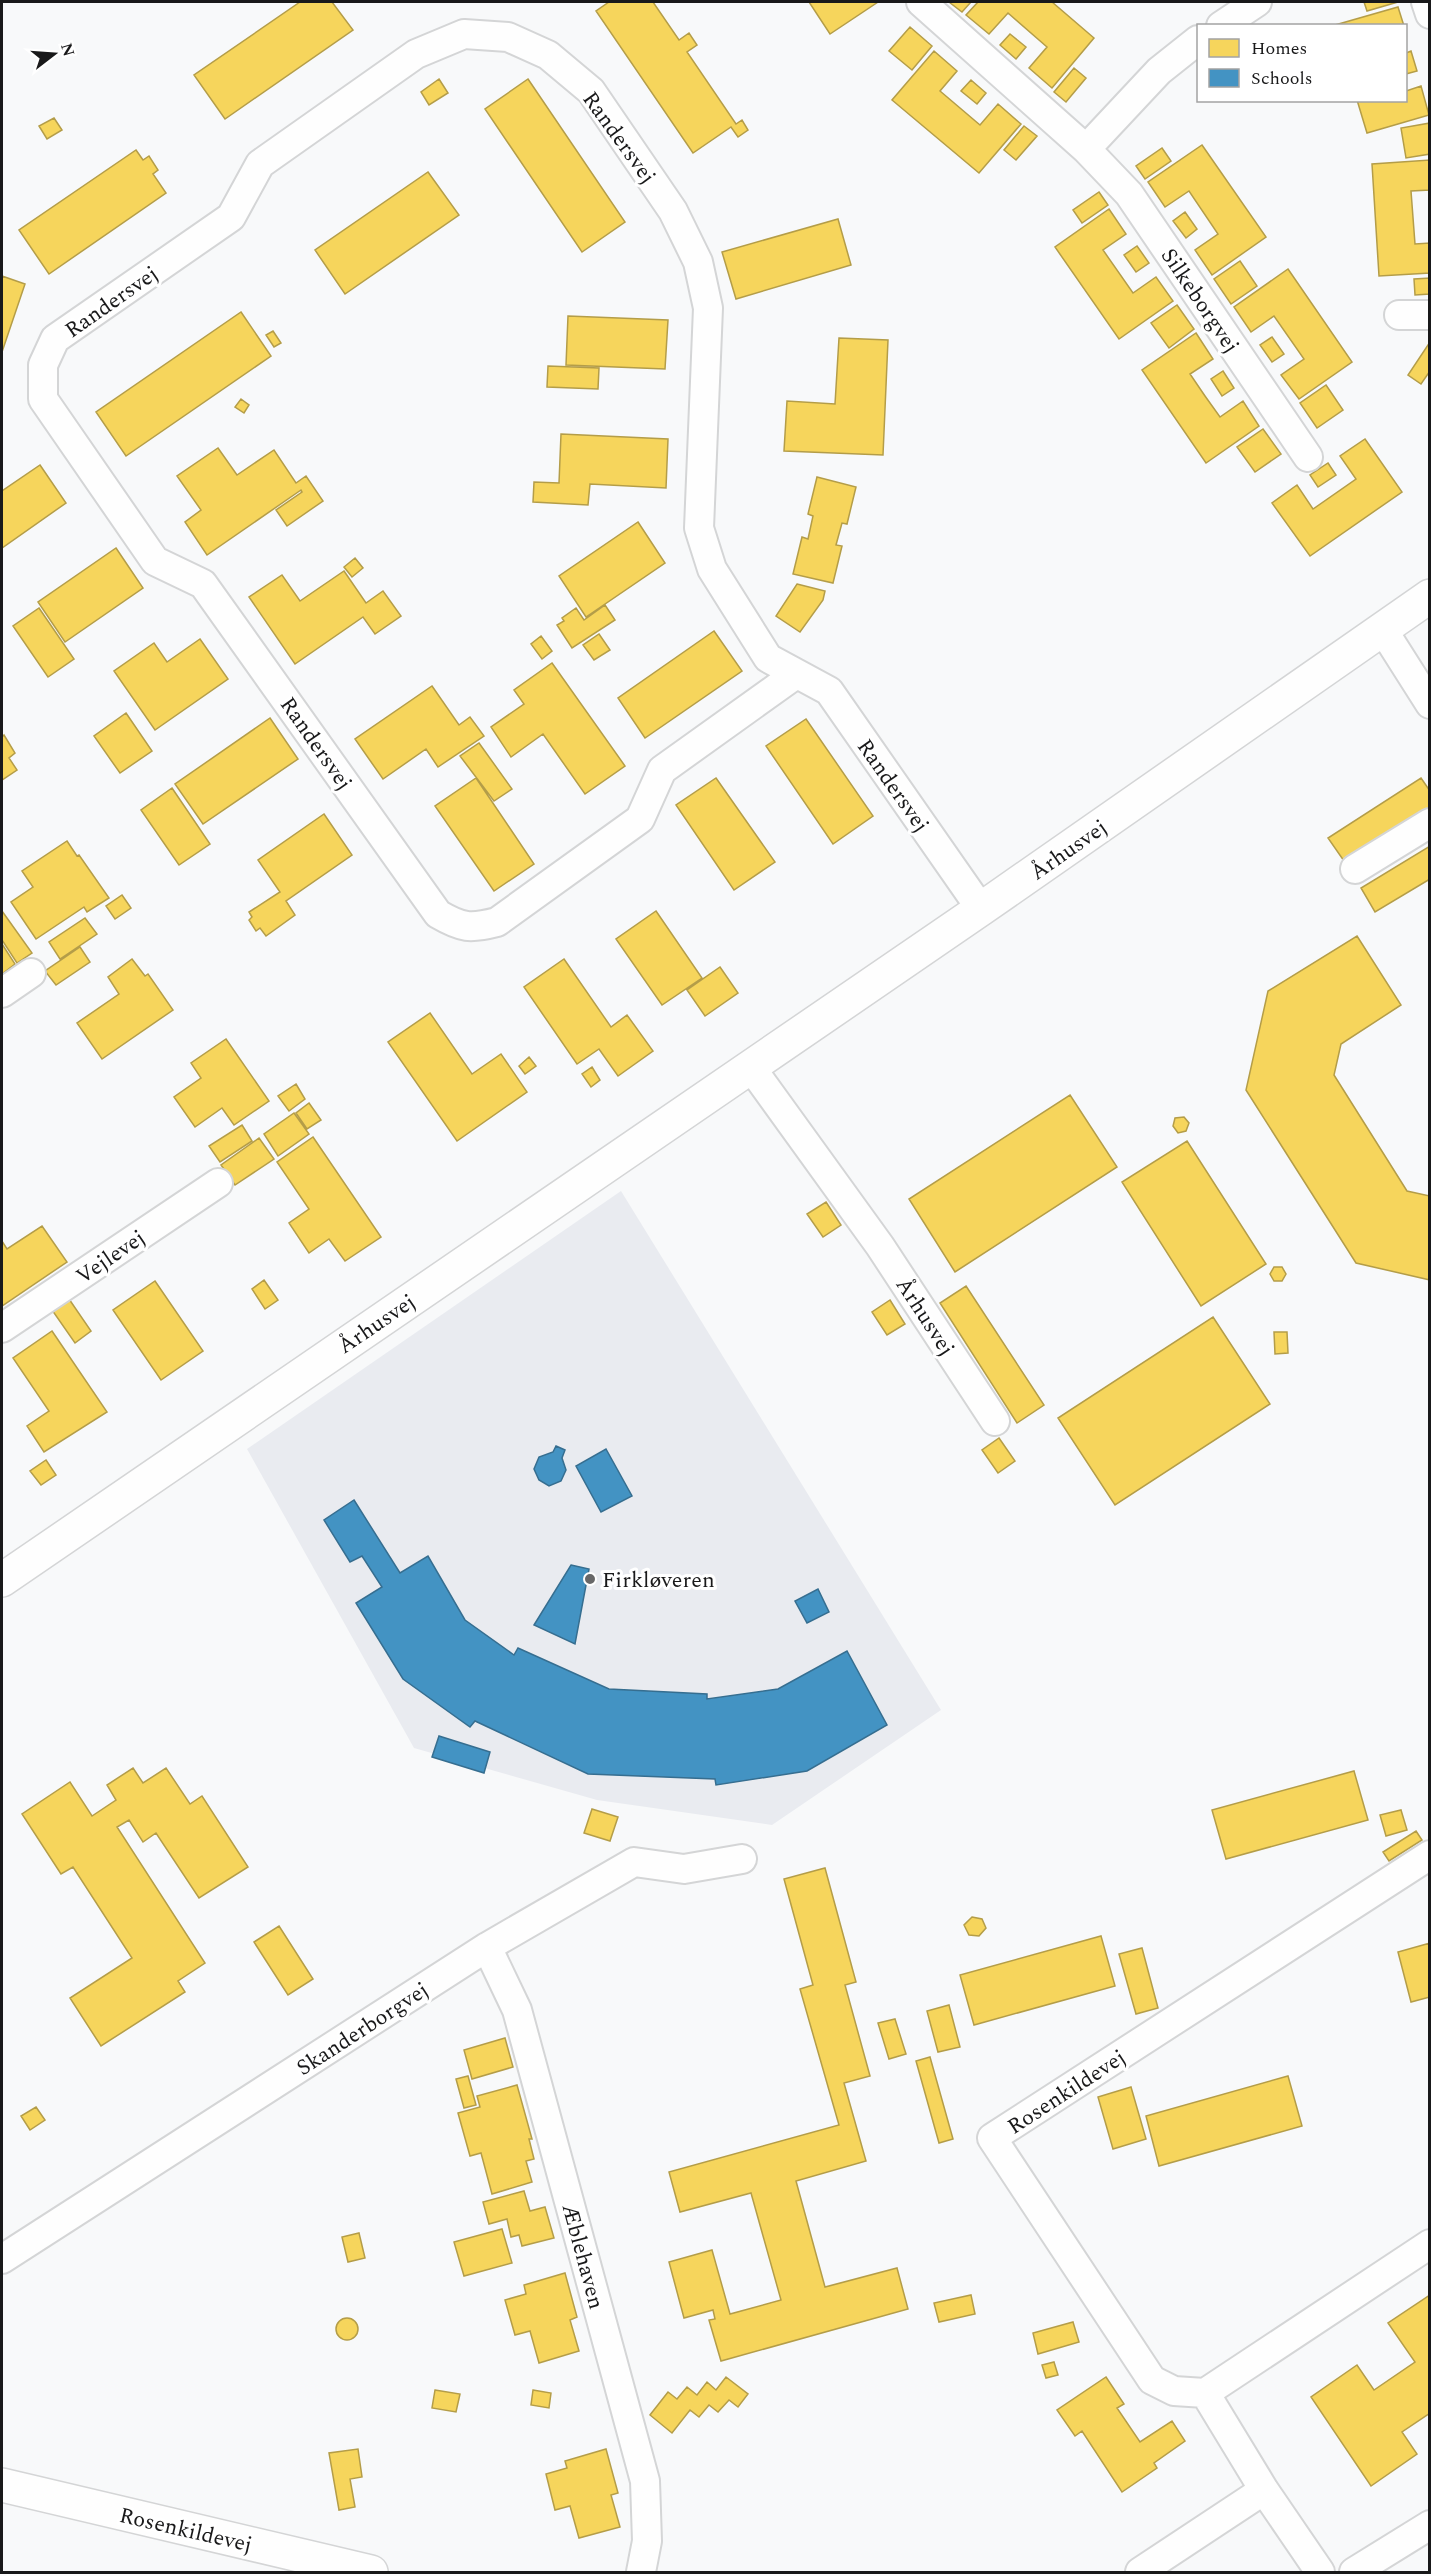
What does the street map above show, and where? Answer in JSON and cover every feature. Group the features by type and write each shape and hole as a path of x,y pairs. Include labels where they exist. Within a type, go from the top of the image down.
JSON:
{"street":[{"name":"Silkeborgvej","path":"921,2 1086,149 1129,194 1308,457"},
{"path":"1224,24 1257,2"},
{"path":"1426,2 1430,14"},
{"name":"Randersvej","path":"796,674 662,770 640,819 497,922 475,927 459,926 438,914 208,590 203,584 155,561 43,399 43,365 55,339 231,217 260,164 416,54 464,34 508,37 548,55 591,91 673,211 698,262 708,308 699,528 712,569 768,658 829,691 981,909"},
{"path":"1086,149 1159,71 1197,41"},
{"path":"1399,315 1430,315"},
{"name":"Århusvej","path":"2,1580 981,909 1430,596"},
{"path":"1383,630 1430,704"},
{"path":"1355,869 1430,823"},
{"path":"2,993 31,973"},
{"name":"Århusvej","path":"750,1066 880,1246 995,1421"},
{"name":"Vejlevej","path":"2,1329 218,1183"},
{"name":"Rosenkildevej","path":"1204,2393 1174,2391 1152,2380 992,2139 1430,1856"},
{"name":"Skanderborgvej","path":"2,2259 487,1947 634,1862 684,1869 742,1859"},
{"name":"Æblehaven","path":"487,1947 517,2010 645,2481 647,2541 641,2572"},
{"path":"1320,2572 1264,2490 1204,2393 1430,2244"},
{"name":"Rosenkildevej","path":"2,2485 371,2572"},
{"path":"1140,2572 1264,2490"},
{"path":"1354,2572 1430,2525"}],"shaded area":[{"name":"Firkløveren","path":"621,1191 941,1710 772,1825 597,1800 414,1748 247,1449"}],"building: Homes":[{"path":"300,2 332,2 353,30 225,119 194,75"},
{"path":"609,2 653,2 679,40 689,33 697,45 687,52 736,124 742,120 748,130 738,137 731,127 693,153 596,11"},
{"path":"809,2 878,2 830,34"},
{"path":"949,2 971,2 962,12"},
{"path":"978,2 1052,2 1094,38 1052,88 1029,68 1047,47 1008,13 989,34 966,15"},
{"path":"1364,2 1398,2 1367,11"},
{"path":"1398,7 1403,24 1338,24"},
{"path":"910,27 932,46 912,70 889,51"},
{"path":"1010,34 1026,47 1016,59 1000,45"},
{"path":"934,51 957,71 940,91 980,125 998,104 1021,124 979,173 892,100"},
{"path":"1411,51 1417,71 1407,74 1407,53"},
{"path":"1074,68 1086,78 1066,102 1054,92"},
{"path":"439,79 448,93 429,105 421,92"},
{"path":"528,79 625,222 582,252 485,109"},
{"path":"971,80 986,93 977,104 961,91"},
{"path":"1421,86 1429,115 1367,133 1358,102 1407,102 1407,91"},
{"path":"54,118 62,130 47,139 39,126"},
{"path":"1430,123 1430,154 1406,158 1401,128"},
{"path":"1024,126 1037,136 1016,160 1004,150"},
{"path":"1202,145 1266,237 1212,275 1195,250 1218,234 1189,191 1165,207 1148,182"},
{"path":"1162,148 1171,161 1145,179 1136,166"},
{"path":"136,150 143,160 149,156 158,170 153,174 166,193 49,274 19,230"},
{"path":"1430,160 1430,190 1411,191 1415,244 1430,243 1430,273 1379,276 1372,164"},
{"path":"428,172 459,215 345,294 315,250"},
{"path":"1099,192 1108,205 1082,223 1073,210"},
{"path":"1109,209 1126,234 1103,250 1133,293 1156,277 1173,301 1119,339 1055,247"},
{"path":"1185,212 1197,229 1186,238 1173,221"},
{"path":"838,219 851,265 736,299 722,252"},
{"path":"1137,246 1149,263 1136,272 1124,255"},
{"path":"1240,261 1257,286 1231,304 1214,279"},
{"path":"1288,269 1352,362 1299,399 1281,375 1304,359 1274,316 1251,332 1234,307"},
{"path":"2,276 25,284 2,352"},
{"path":"1430,278 1430,294 1415,295 1414,279"},
{"path":"1177,305 1194,329 1169,348 1151,323"},
{"path":"241,312 271,356 126,456 96,412"},
{"path":"568,316 668,320 665,369 566,365"},
{"path":"273,331 281,343 274,347 266,335"},
{"path":"1196,333 1213,359 1190,374 1220,417 1243,401 1259,426 1206,463 1142,370"},
{"path":"1272,337 1284,354 1272,362 1260,345"},
{"path":"839,338 888,340 883,455 784,451 787,401 835,404"},
{"path":"1430,342 1430,371 1421,384 1408,375"},
{"path":"548,366 599,368 598,389 547,387"},
{"path":"1223,371 1234,388 1222,396 1211,379"},
{"path":"1326,385 1343,410 1317,428 1300,403"},
{"path":"241,399 249,405 244,413 235,407"},
{"path":"1263,429 1281,454 1255,472 1237,447"},
{"path":"561,434 668,439 666,488 590,484 588,505 533,502 534,482 559,483"},
{"path":"1365,439 1402,492 1310,556 1272,503 1297,485 1313,509 1356,479 1340,456"},
{"path":"218,448 237,475 274,450 296,483 306,476 323,501 287,526 276,510 302,492 301,490 207,555 185,522 201,510 177,476"},
{"path":"1328,463 1336,475 1318,487 1310,475"},
{"path":"40,465 66,503 2,548 2,491"},
{"path":"817,477 856,487 847,524 842,523 836,545 842,546 833,583 793,574 802,537 808,539 813,516 808,514"},
{"path":"638,522 665,563 586,617 559,576"},
{"path":"116,548 143,588 65,642 38,602"},
{"path":"355,558 363,568 352,577 344,567"},
{"path":"344,571 366,603 383,591 401,616 375,634 363,617 295,664 249,597 282,575 300,601"},
{"path":"797,584 825,591 823,600 800,632 776,616"},
{"path":"605,605 615,620 572,648 557,625 564,621 562,618 576,608 584,620"},
{"path":"39,608 74,659 48,677 13,626"},
{"path":"714,631 742,671 645,738 618,698"},
{"path":"599,634 610,650 594,660 583,645"},
{"path":"541,636 552,651 542,659 531,644"},
{"path":"200,639 228,679 155,730 114,671 154,643 167,662"},
{"path":"552,663 625,766 585,794 543,734 511,757 491,727 524,704 514,690"},
{"path":"432,686 459,725 470,717 484,736 438,767 426,749 383,779 355,739"},
{"path":"126,713 152,751 120,773 94,736"},
{"path":"270,718 298,759 203,824 175,784"},
{"path":"806,719 873,816 833,844 766,746"},
{"path":"4,735 15,753 9,758 17,770 2,780 2,737"},
{"path":"479,743 512,789 494,801 460,756"},
{"path":"476,778 534,864 494,891 435,806"},
{"path":"716,778 775,862 734,890 676,805"},
{"path":"1421,778 1430,791 1430,807 1344,861 1328,838"},
{"path":"172,788 210,844 179,865 141,810"},
{"path":"324,814 352,855 286,901 295,915 266,936 260,928 256,931 249,920 252,917 249,912 280,892 258,860"},
{"path":"67,841 109,898 87,912 84,907 36,939 11,902 33,887 22,871"},
{"path":"1430,846 1430,879 1375,912 1361,888"},
{"path":"122,895 131,908 115,919 106,906"},
{"path":"2,911 32,953 17,963 2,940"},
{"path":"656,911 702,978 662,1005 616,939"},
{"path":"85,918 97,934 60,959 49,942"},
{"path":"1357,936 1401,1005 1341,1044 1334,1075 1407,1191 1430,1196 1430,1280 1356,1263 1246,1090 1268,991"},
{"path":"2,944 15,964 2,974"},
{"path":"80,947 90,962 56,985 45,971"},
{"path":"132,959 145,976 148,974 173,1010 102,1059 77,1023 119,994 108,977"},
{"path":"564,959 611,1027 627,1015 653,1051 618,1076 599,1049 577,1064 524,987"},
{"path":"720,967 738,993 705,1016 687,990"},
{"path":"430,1013 472,1074 501,1054 527,1092 457,1141 388,1042"},
{"path":"226,1039 269,1101 234,1125 222,1108 195,1127 174,1097 201,1078 191,1063"},
{"path":"529,1057 536,1066 525,1074 519,1066"},
{"path":"592,1067 600,1080 591,1087 582,1074"},
{"path":"296,1084 305,1099 289,1111 278,1096"},
{"path":"1070,1095 1117,1167 955,1272 909,1199"},
{"path":"309,1103 321,1120 307,1129 296,1113"},
{"path":"294,1113 309,1134 278,1156 264,1134"},
{"path":"1184,1117 1189,1123 1186,1131 1178,1133 1173,1126 1175,1118"},
{"path":"242,1125 252,1141 220,1162 209,1146"},
{"path":"313,1137 381,1237 345,1261 329,1239 309,1253 289,1223 309,1209 277,1162"},
{"path":"259,1138 274,1159 235,1185 221,1165"},
{"path":"1187,1141 1266,1264 1201,1306 1122,1182"},
{"path":"826,1202 841,1225 823,1237 807,1214"},
{"path":"42,1226 67,1262 2,1306 2,1241 7,1249"},
{"path":"1274,1267 1282,1267 1286,1274 1282,1281 1274,1281 1270,1274"},
{"path":"264,1280 278,1300 265,1309 252,1289"},
{"path":"155,1281 203,1351 161,1380 113,1310"},
{"path":"966,1286 1044,1405 1017,1423 940,1303"},
{"path":"69,1299 91,1331 75,1343 52,1310"},
{"path":"890,1300 905,1324 887,1335 872,1312"},
{"path":"1213,1317 1270,1404 1115,1505 1058,1418"},
{"path":"52,1331 107,1412 44,1452 27,1426 49,1411 13,1358"},
{"path":"1274,1332 1287,1332 1288,1353 1275,1354"},
{"path":"999,1438 1015,1461 998,1473 982,1450"},
{"path":"46,1460 56,1475 41,1485 30,1471"},
{"path":"133,1768 143,1783 166,1768 190,1804 202,1796 248,1867 199,1898 156,1833 143,1842 129,1820 117,1827 205,1963 178,1981 185,1992 101,2046 70,1998 132,1958 73,1867 61,1874 22,1814 70,1782 92,1816 116,1800 107,1785"},
{"path":"1354,1771 1368,1820 1226,1859 1212,1810"},
{"path":"592,1809 618,1817 610,1841 584,1833"},
{"path":"1401,1810 1407,1830 1386,1836 1380,1815"},
{"path":"1416,1831 1422,1840 1389,1861 1383,1852"},
{"path":"825,1868 856,1982 845,1985 870,2076 844,2083 866,2161 796,2181 825,2287 897,2268 908,2309 721,2361 709,2320 715,2319 713,2310 684,2318 669,2262 712,2250 730,2314 781,2300 751,2193 680,2212 669,2172 839,2125 800,1989 813,1985 784,1879"},
{"path":"972,1917 982,1919 986,1928 979,1936 969,1935 964,1925"},
{"path":"279,1926 313,1979 288,1995 254,1942"},
{"path":"1101,1936 1115,1986 974,2025 960,1975"},
{"path":"1430,1943 1430,1997 1411,2002 1398,1952"},
{"path":"1142,1948 1158,2008 1136,2014 1119,1954"},
{"path":"949,2005 960,2047 938,2052 927,2011"},
{"path":"895,2019 906,2054 889,2059 878,2023"},
{"path":"505,2038 513,2067 472,2079 464,2050"},
{"path":"930,2057 953,2139 939,2143 916,2061"},
{"path":"468,2076 476,2105 464,2108 456,2079"},
{"path":"1288,2076 1302,2126 1159,2166 1146,2116"},
{"path":"517,2085 532,2139 529,2139 534,2159 526,2161 532,2182 492,2194 481,2153 470,2156 458,2113 480,2107 477,2096"},
{"path":"1131,2087 1146,2139 1113,2149 1098,2097"},
{"path":"36,2107 45,2120 30,2130 21,2116"},
{"path":"524,2191 530,2211 545,2207 554,2238 522,2246 519,2235 511,2237 507,2219 489,2224 483,2202"},
{"path":"502,2229 512,2263 464,2276 454,2242"},
{"path":"359,2233 365,2258 348,2262 342,2237"},
{"path":"565,2273 577,2317 570,2320 579,2351 539,2363 530,2331 515,2335 505,2300 526,2294 524,2285"},
{"path":"971,2295 975,2314 939,2322 934,2303"},
{"path":"1430,2295 1430,2413 1402,2432 1417,2454 1371,2486 1311,2397 1357,2365 1374,2390 1415,2362 1388,2323"},
{"path":"343,2318 351,2318 358,2325 358,2333 351,2340 343,2340 336,2333 336,2325"},
{"path":"1073,2322 1079,2342 1038,2354 1033,2333"},
{"path":"1054,2362 1058,2375 1046,2378 1042,2365"},
{"path":"726,2377 748,2394 738,2407 729,2400 718,2412 709,2405 699,2417 690,2410 672,2433 650,2415 668,2392 677,2399 687,2387 697,2395 707,2382 716,2390"},
{"path":"1106,2377 1124,2404 1117,2408 1140,2442 1172,2421 1185,2441 1154,2463 1157,2468 1122,2492 1082,2431 1075,2436 1057,2410"},
{"path":"435,2390 460,2394 456,2412 432,2408"},
{"path":"533,2390 551,2393 549,2408 531,2405"},
{"path":"358,2449 362,2477 350,2479 355,2507 339,2510 329,2453"},
{"path":"606,2449 618,2493 611,2495 620,2527 579,2538 570,2506 555,2510 546,2474 567,2468 565,2461"}],"building: Schools":[{"path":"556,1446 565,1450 562,1458 566,1470 561,1481 549,1486 539,1480 534,1469 539,1457 553,1452"},
{"path":"606,1449 632,1496 601,1512 576,1466"},
{"path":"354,1500 400,1573 428,1556 465,1620 514,1655 518,1648 609,1689 707,1694 707,1699 778,1689 847,1651 887,1725 807,1771 716,1785 715,1779 588,1774 475,1721 470,1727 403,1679 356,1603 382,1587 362,1556 350,1562 324,1520"},
{"path":"571,1565 589,1569 575,1644 534,1625"},
{"path":"818,1589 829,1612 807,1623 795,1601"},
{"path":"439,1736 490,1752 484,1773 432,1757"}],"place":[{"name":"Firkløveren","path":"590,1579"}]}
